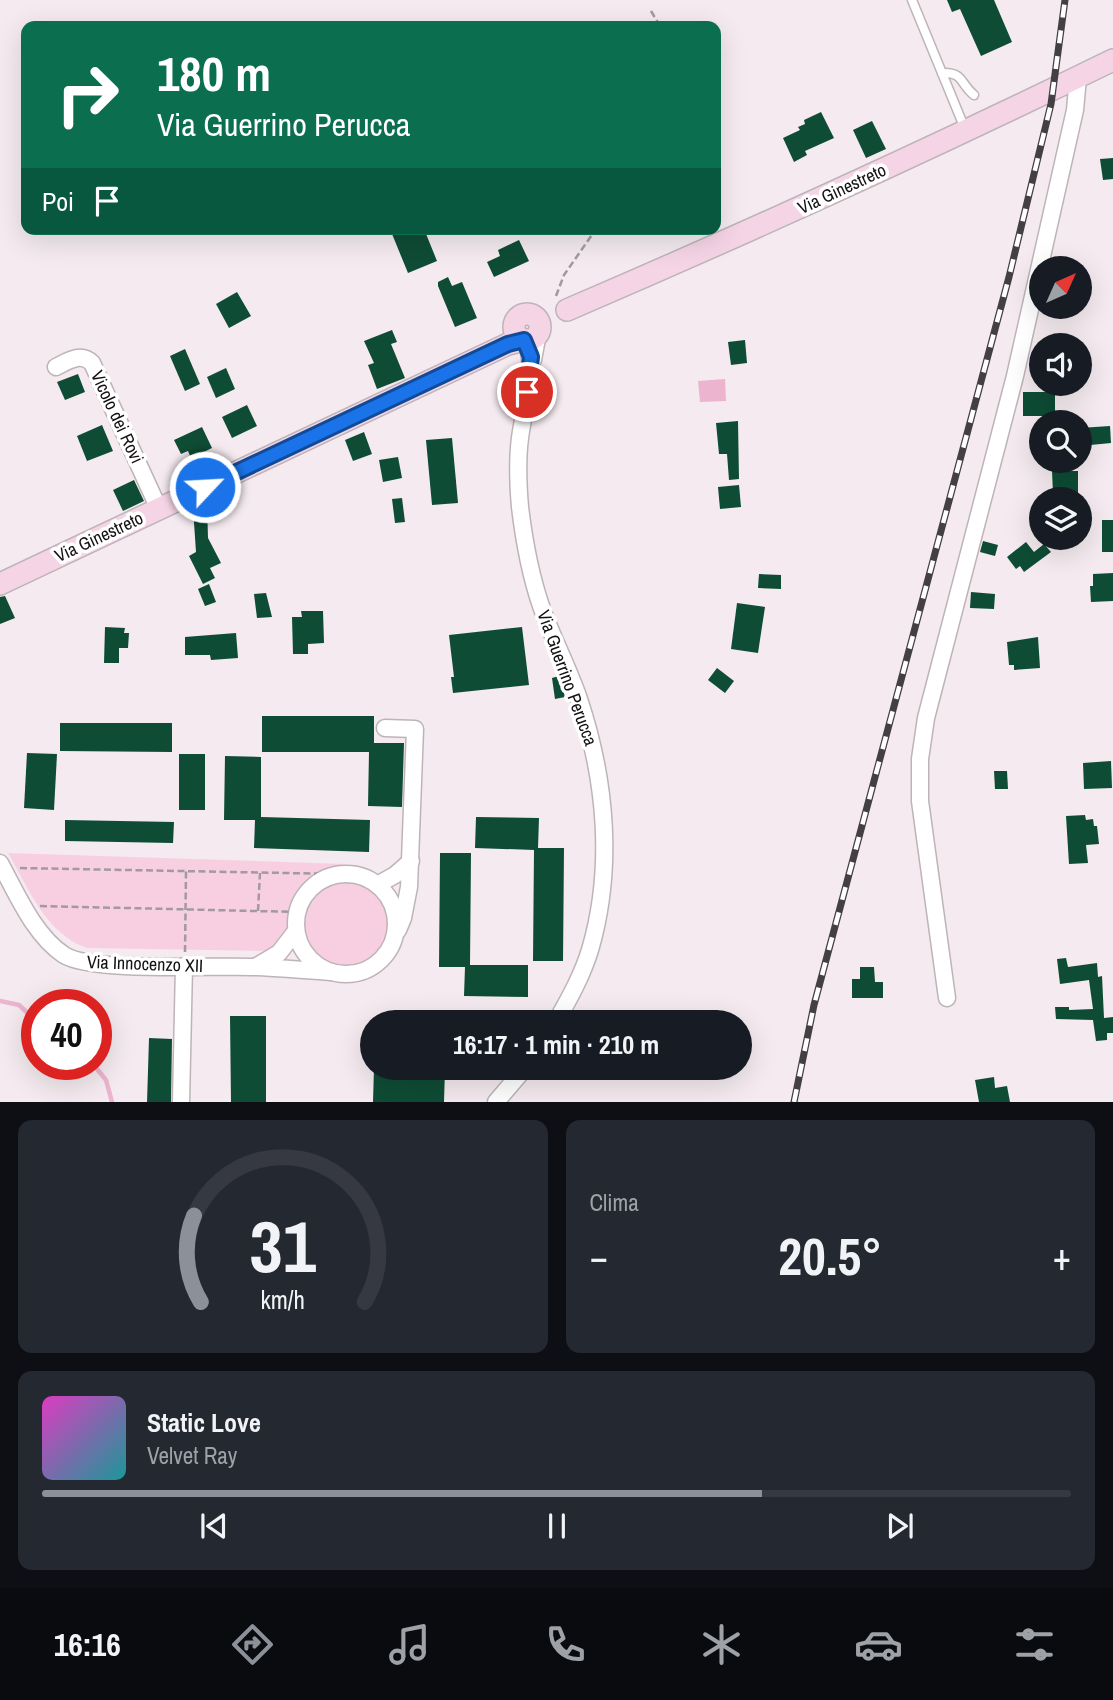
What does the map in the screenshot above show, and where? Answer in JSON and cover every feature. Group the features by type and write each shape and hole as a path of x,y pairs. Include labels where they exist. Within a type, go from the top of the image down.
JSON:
{"street":[{"name":"Via Ginestreto","path":"0,584 502,347 538,324 756,229 966,132 1113,60"},
{"path":"947,998 920,800 923,737 1015,376 1076,103 1078,78"},
{"name":"Via Guerrino Perucca","path":"538,324 519,459 519,494 524,537 541,605 587,727 598,770 603,824 601,891 590,951 575,988 562,1010"},
{"name":"Vicolo dei Rovi","path":"56,367 81,357 91,360 159,509"},
{"name":"Via Innocenzo XII","path":"1,866 37,927 53,946 70,958 93,964 255,967 349,974 361,972 375,966 386,955 395,937 406,909 411,861 415,729 385,728"},
{"path":"376,885 395,875 411,861"},
{"path":"331,972 307,957 296,931 302,900 311,888 324,879 339,874 365,878 376,885 387,895 394,908 395,937"},
{"path":"255,967 279,953 296,931"},
{"path":"181,1101 184,966"},
{"path":"496,1101 514,1080"}],"lane":[{"path":"912,0 966,132"},
{"path":"942,73 959,76 974,95"}],"path":[{"path":"651,11 657,21"},
{"path":"538,324 564,275 592,235"},
{"path":"1,866 339,874"},
{"path":"184,966 186,872"},
{"path":"258,911 260,873"},
{"path":"42,906 298,912"}],"shaded area":[{"path":"725,379 726,401 700,402 698,381"},
{"path":"8,853 344,864 306,884 297,898 288,932 277,945 266,951 87,948 60,932 40,909"},
{"path":"346,880 363,884 377,893 386,907 390,924 386,941 377,955 363,964 346,968 329,964 315,955 306,941 302,924 306,907 315,893 329,884"}],"building":[{"path":"947,0 994,0 1012,42 981,56 960,9 952,12"},
{"path":"821,112 834,138 805,151 807,155 794,162 783,138 800,130 798,127 805,124 804,120"},
{"path":"872,121 886,149 866,158 853,130"},
{"path":"1113,158 1113,179 1103,180 1100,159"},
{"path":"392,235 426,235 437,261 408,273"},
{"path":"519,240 529,261 494,277 487,262 500,256 498,250"},
{"path":"448,277 452,286 462,282 477,318 455,327 438,286 438,282"},
{"path":"237,292 251,316 229,328 216,304"},
{"path":"392,330 397,342 391,344 405,378 377,389 368,365 374,363 364,341"},
{"path":"745,340 747,363 731,365 728,342"},
{"path":"185,349 200,384 185,391 170,356"},
{"path":"226,368 235,389 216,398 207,377"},
{"path":"78,374 85,392 65,400 57,382"},
{"path":"1023,392 1029,392 1029,396 1055,396 1055,410 1029,410 1029,416 1023,416"},
{"path":"247,405 257,426 232,438 222,417"},
{"path":"738,421 739,479 729,480 727,454 719,454 716,423"},
{"path":"102,425 113,451 87,461 77,436"},
{"path":"1110,426 1111,443 1092,445 1092,427"},
{"path":"202,427 212,448 191,458 188,451 181,454 174,440"},
{"path":"364,432 372,454 353,461 345,440"},
{"path":"452,438 458,503 432,505 426,440"},
{"path":"398,457 402,478 383,482 379,460"},
{"path":"1052,473 1078,473 1078,487 1053,487"},
{"path":"134,480 144,501 123,511 113,490"},
{"path":"739,485 741,507 720,509 718,487"},
{"path":"402,498 405,522 395,523 392,499"},
{"path":"207,502 208,538 221,563 210,568 215,578 203,584 189,556 196,552 193,508"},
{"path":"1102,520 1113,520 1113,552 1102,552"},
{"path":"983,541 998,545 995,556 980,552"},
{"path":"1026,542 1029,550 1034,552 1051,552 1024,572 1020,566 1016,569 1007,557"},
{"path":"1113,573 1113,601 1091,602 1090,586 1093,586 1093,574"},
{"path":"759,574 781,575 781,589 758,588"},
{"path":"209,584 216,602 205,606 198,589"},
{"path":"971,592 995,594 994,609 970,608"},
{"path":"266,593 272,617 257,618 254,594"},
{"path":"5,596 15,618 0,624 0,597"},
{"path":"737,603 765,607 758,653 731,649"},
{"path":"301,611 323,611 324,643 308,644 308,654 293,654 292,617 302,617"},
{"path":"105,627 125,628 124,633 129,633 128,648 119,648 119,663 104,663"},
{"path":"522,627 529,685 453,693 449,635"},
{"path":"236,633 238,658 211,660 210,655 185,655 185,637"},
{"path":"1038,637 1040,668 1014,670 1014,665 1009,665 1007,642"},
{"path":"717,668 734,681 725,693 708,680"},
{"path":"559,676 565,697 555,699 552,678"},
{"path":"262,716 374,716 374,743 404,743 402,807 368,806 369,752 262,752"},
{"path":"60,723 172,723 172,752 60,751"},
{"path":"27,753 57,754 54,810 24,808"},
{"path":"179,754 205,754 205,810 179,810"},
{"path":"225,756 261,757 261,817 370,820 369,852 254,848 255,820 224,820"},
{"path":"1111,761 1112,788 1084,789 1083,763"},
{"path":"994,771 1007,771 1008,789 995,789"},
{"path":"1085,815 1086,820 1093,819 1094,826 1097,826 1099,844 1086,845 1088,863 1069,864 1066,816"},
{"path":"476,817 539,818 538,848 564,848 563,961 533,961 534,850 475,848"},
{"path":"65,820 174,822 173,843 65,841"},
{"path":"440,853 471,853 470,965 528,965 528,997 464,996 465,967 439,967"},
{"path":"1066,958 1068,967 1097,963 1098,977 1102,976 1104,1018 1113,1017 1113,1033 1107,1033 1107,1040 1096,1041 1093,1020 1056,1019 1055,1007 1069,1007 1069,1010 1093,1009 1089,980 1060,984 1057,959"},
{"path":"860,967 874,967 875,982 883,982 883,998 852,998 852,979 860,979"},
{"path":"230,1016 266,1016 266,1102 231,1102"},
{"path":"149,1038 172,1039 171,1102 147,1102"},
{"path":"994,1077 995,1088 1007,1086 1010,1102 979,1102 975,1080"},
{"path":"374,1080 445,1080 444,1102 373,1102"}],"waterway":[{"path":"0,1001 21,1007"},
{"path":"106,1080 112,1102"}],"railway":[{"path":"794,1102 814,1005 1009,277 1051,104 1065,0"}],"route":[{"path":"205,487 508,344 524,340 531,357 527,392"}]}
